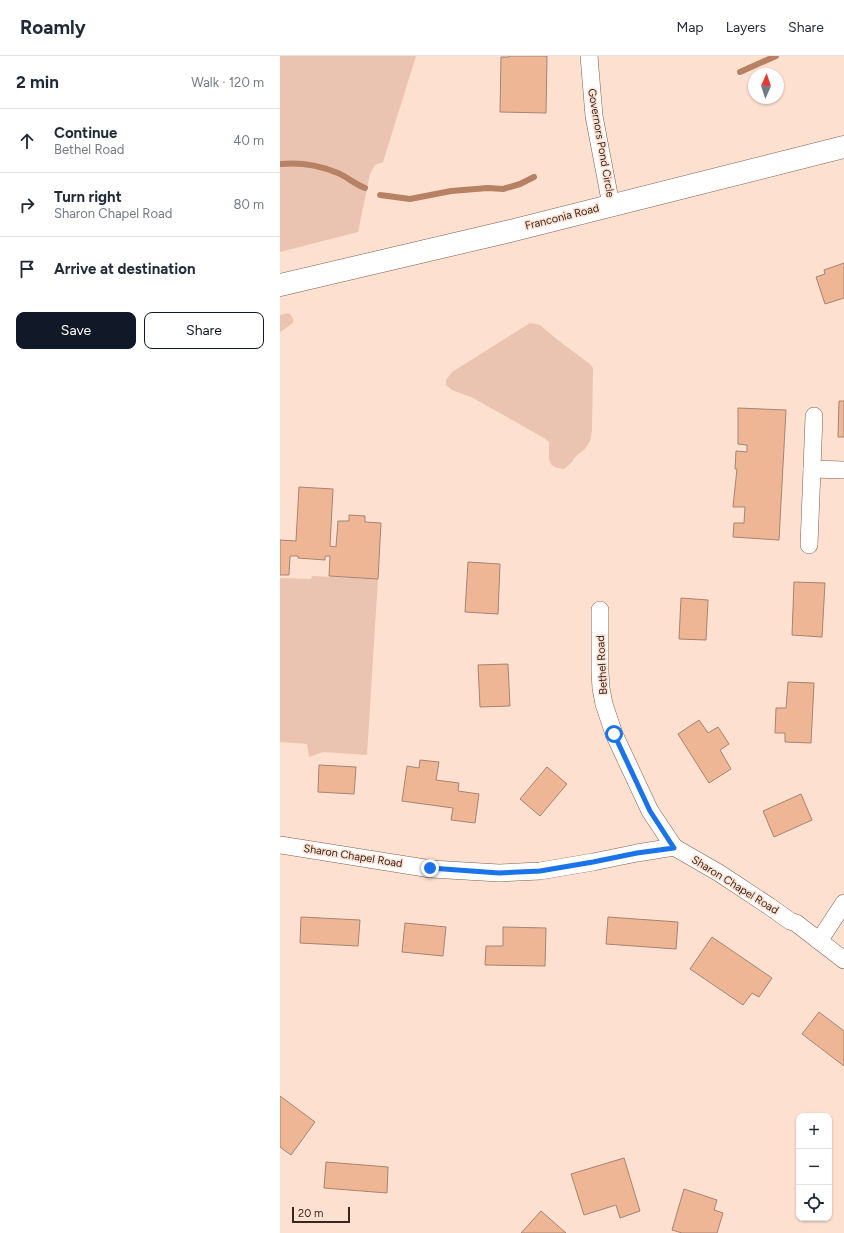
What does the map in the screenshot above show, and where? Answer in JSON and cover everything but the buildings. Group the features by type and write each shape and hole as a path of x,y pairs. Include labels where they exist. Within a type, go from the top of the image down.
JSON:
{"main road":[{"name":"Franconia Road","path":"280,285 363,266 844,147"}],"street":[{"name":"Governors Pond Circle","path":"589,56 594,116 612,205"},
{"path":"808,545 814,416"},
{"path":"812,469 844,470"},
{"name":"Bethel Road","path":"600,610 600,672 604,704 614,734 650,811 674,848"},
{"name":"Sharon Chapel Road","path":"280,845 430,868 499,873 540,871 637,853 674,848 719,873 790,921 796,923 844,960"},
{"path":"819,941 844,903"}],"shaded area":[{"path":"280,56 416,56 383,162 375,165 370,174 358,232 280,252"},
{"path":"289,313 292,317 293,323 280,332 280,315"},
{"path":"530,323 540,325 590,364 593,368 592,431 590,441 585,449 564,469 558,468 551,464 549,460 549,442 544,438 473,398 452,390 446,385 446,380 452,372"},
{"path":"312,576 378,579 367,755 323,752 309,757 307,744 280,742 280,578 311,579"}],"waterway":[{"path":"740,72 776,56"},
{"path":"280,164 295,163 324,168 345,176 365,188"},
{"path":"380,195 410,199 451,191 488,188 503,189 520,184 534,177"}],"route":[{"path":"430,868 499,873 540,871 637,853 674,848 650,811 614,734"}]}
